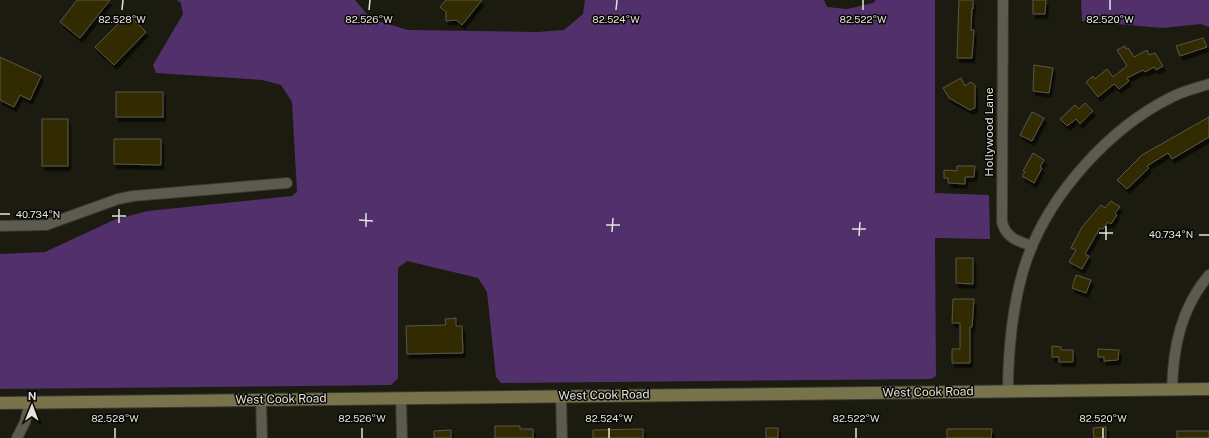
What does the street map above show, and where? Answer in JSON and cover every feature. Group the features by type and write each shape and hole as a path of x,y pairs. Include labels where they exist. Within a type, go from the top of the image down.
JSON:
{"main road":[{"name":"West Cook Road","path":"0,403 1209,389"}],"street":[{"name":"Hollywood Lane","path":"1003,0 1002,222 1004,231 1009,236 1032,246"},
{"path":"1008,391 1008,373 1014,316 1022,274 1032,246 1057,200 1092,156 1125,128 1172,97 1209,84"},
{"path":"0,226 46,225 118,199 133,196 287,183"},
{"path":"1172,390 1175,353 1181,323 1192,297 1209,274"},
{"path":"561,396 562,438"},
{"path":"401,398 402,438"},
{"path":"261,399 262,438"},
{"path":"16,438 25,422 30,402"}],"shaded area":[{"path":"177,0 355,0 371,19 408,30 538,32 564,30 583,14 585,0 824,0 827,7 847,9 873,3 876,0 935,0 935,193 989,195 990,239 935,238 936,376 931,379 501,383 496,377 487,292 478,278 407,261 398,268 398,378 391,385 0,389 0,254 45,252 116,219 148,211 292,196 297,192 292,102 281,85 262,80 156,73 153,65 183,14 181,3"},
{"path":"1081,0 1209,0 1209,27 1201,24 1163,28 1082,21"}],"building":[{"path":"77,0 110,0 80,38 60,22"},
{"path":"446,0 482,0 462,25 456,20 446,21 446,12 440,7"},
{"path":"959,0 973,0 971,30 974,30 972,58 957,58"},
{"path":"1033,0 1046,0 1045,14 1033,14"},
{"path":"128,14 146,32 114,65 95,47"},
{"path":"1203,38 1207,47 1180,56 1176,46"},
{"path":"1125,46 1134,57 1147,50 1149,55 1155,53 1163,66 1156,70 1154,67 1145,72 1143,70 1127,78 1129,81 1119,89 1114,84 1098,97 1086,82 1093,76 1095,79 1107,69 1113,77 1127,66 1117,50"},
{"path":"0,57 41,76 30,100 20,95 14,107 0,100"},
{"path":"1034,65 1053,68 1049,93 1033,91"},
{"path":"961,78 965,86 971,82 975,85 975,108 970,110 949,98 943,88"},
{"path":"116,92 163,92 163,117 116,117"},
{"path":"1085,103 1093,111 1080,124 1076,119 1067,126 1060,119 1075,105 1079,109"},
{"path":"1032,112 1044,118 1032,141 1020,135"},
{"path":"1209,117 1209,137 1172,159 1168,153 1147,166 1149,168 1127,189 1117,180 1142,155"},
{"path":"42,119 68,119 68,166 42,166"},
{"path":"114,139 161,139 161,165 114,164"},
{"path":"1033,153 1044,160 1040,167 1042,168 1034,183 1022,176 1025,172 1023,171"},
{"path":"957,166 975,166 974,177 965,177 965,184 948,183 948,178 944,178 944,170 957,171"},
{"path":"1111,201 1120,207 1115,213 1117,215 1111,224 1108,222 1103,229 1100,228 1085,254 1089,256 1082,269 1069,262 1076,250 1071,248 1082,227 1101,205 1105,208"},
{"path":"956,258 973,258 973,284 956,283"},
{"path":"1076,275 1091,280 1086,293 1072,288"},
{"path":"953,299 974,299 972,327 970,327 970,363 952,363 952,349 960,349 960,323 952,323"},
{"path":"456,318 456,326 462,326 463,353 407,354 406,326 446,325 445,319"},
{"path":"1052,346 1061,347 1061,350 1073,350 1073,362 1059,362 1059,357 1052,357"},
{"path":"1098,349 1119,350 1118,360 1104,361 1104,357 1098,357"},
{"path":"495,426 520,426 520,429 533,429 533,438 495,438"},
{"path":"1106,427 1106,438 1094,438 1093,428"},
{"path":"766,428 778,428 778,438 766,438"},
{"path":"643,429 643,438 593,438 593,430"},
{"path":"947,429 992,429 991,438 947,438"},
{"path":"451,430 451,438 434,438 434,431"},
{"path":"1177,431 1209,431 1209,438 1177,438"}]}
